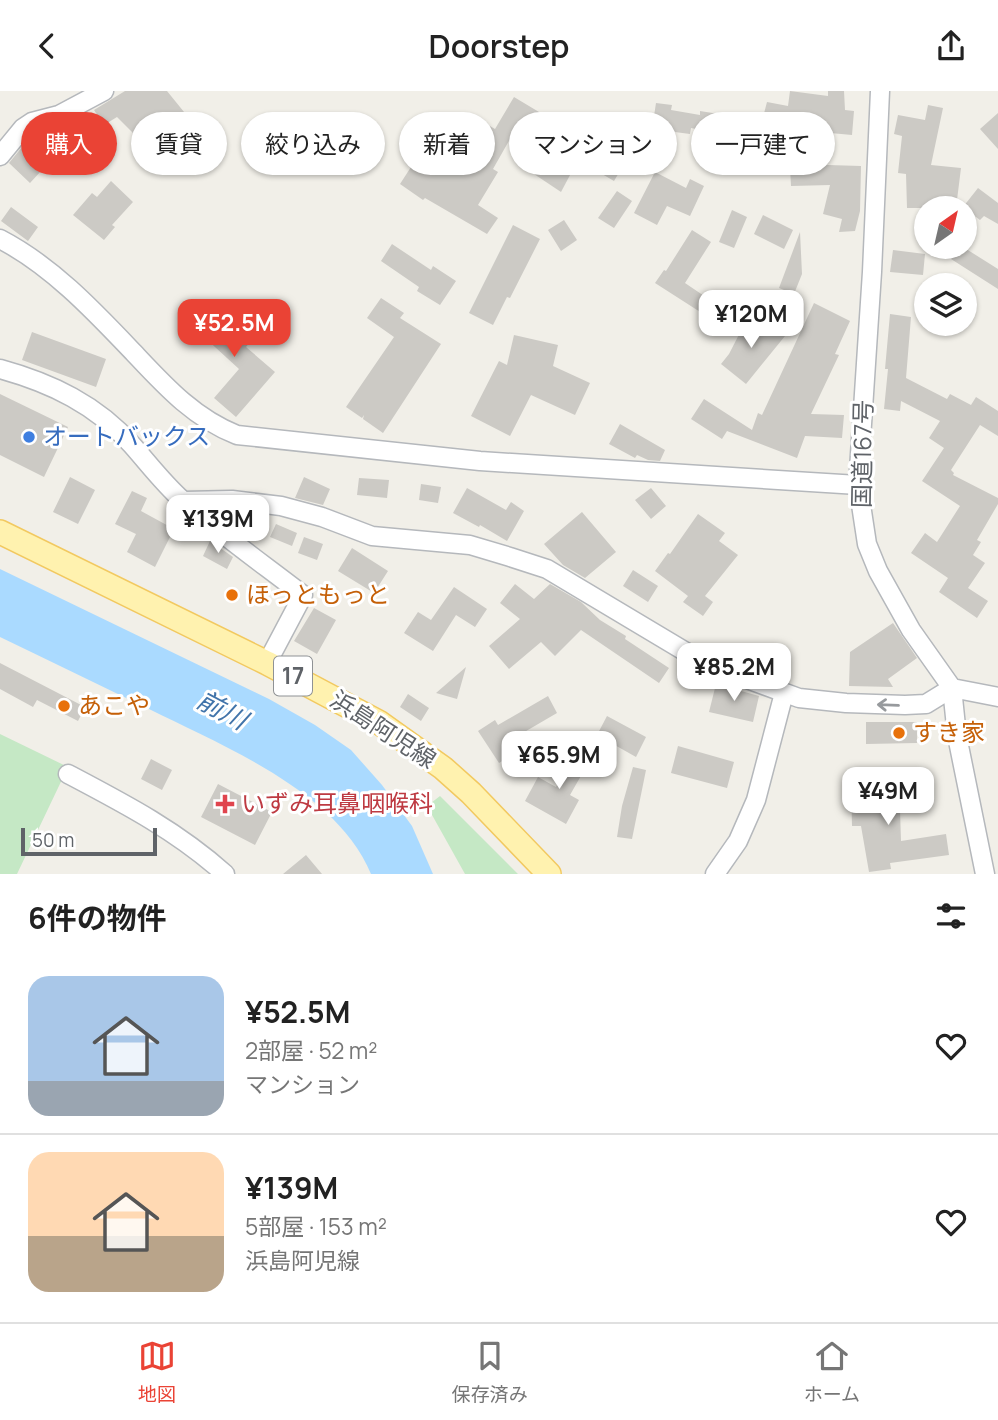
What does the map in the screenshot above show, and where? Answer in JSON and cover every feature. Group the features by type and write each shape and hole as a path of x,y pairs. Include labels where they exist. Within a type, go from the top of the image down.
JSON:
{"main road":[{"name":"浜島阿児線","path":"0,531 339,699 414,745 471,793 549,874"}],"street":[{"path":"0,156 23,128 32,122 59,115 104,91"},
{"name":"国道167号","path":"880,91 872,272 858,485 867,544 878,571 911,629 952,688 957,736 985,874"},
{"path":"0,239 46,268 90,307 169,391 198,415 218,428 237,435 480,461 858,485"},
{"path":"0,369 66,393 101,414 183,501 303,596 267,663"},
{"path":"183,501 232,500 281,506 322,517 372,536 470,545 510,557 547,569 706,664 799,698 846,703 926,704 952,688 998,697"},
{"path":"715,874 738,841 756,800 783,693"},
{"path":"68,774 148,816 225,874"}],"green space":[{"path":"0,734 68,767 17,874 0,874"},
{"path":"440,796 518,874 465,874 427,806"}],"water":[{"name":"前川","path":"0,569 269,699 315,725 351,750 382,785 412,826 433,874 371,874 355,845 333,819 275,775 210,739 0,637"}],"building":[{"path":"125,91 167,91 184,112 131,112 131,131 117,117 117,112 94,110"},
{"path":"790,91 828,96 828,91 844,91 845,110 854,111 852,135 835,133 835,112 764,112 767,102 788,106"},
{"path":"514,97 539,112 509,112 509,141 495,165 495,129"},
{"path":"656,103 672,105 671,110 691,113 690,134 677,132 677,112 655,112"},
{"path":"928,105 943,108 931,165 961,168 958,196 914,196 914,208 907,208 906,174 898,173 902,136 894,134 898,115 925,120"},
{"path":"998,113 998,149 980,129"},
{"path":"21,148 21,174 9,163"},
{"path":"835,165 861,166 860,211 855,231 839,232 842,219 823,214 830,185 791,186 790,175 835,175"},
{"path":"495,170 498,172 478,205 498,218 487,234 425,198 423,200 400,184 406,175 495,175"},
{"path":"22,175 37,175 30,183"},
{"path":"536,175 570,175 561,192"},
{"path":"604,175 618,175 614,181"},
{"path":"653,175 661,175 686,188 690,179 704,186 690,216 667,206 657,225 634,213"},
{"path":"111,181 133,202 112,225 115,227 104,240 73,215 92,193 97,197"},
{"path":"978,188 998,203 998,224 984,216 980,220 977,218 977,196 972,196"},
{"path":"617,191 632,201 614,228 598,218"},
{"path":"11,207 38,227 28,241 1,221"},
{"path":"732,210 747,217 734,248 719,242"},
{"path":"763,215 793,230 784,249 754,234"},
{"path":"564,220 577,240 561,251 548,230"},
{"path":"513,225 540,239 493,325 469,313"},
{"path":"692,230 711,242 685,283 716,304 708,317 655,283 664,270 666,271"},
{"path":"800,232 802,274 794,294 779,288"},
{"path":"392,244 431,270 433,266 456,281 440,305 417,291 419,287 381,261"},
{"path":"893,250 914,253 914,259 925,259 923,273 890,272"},
{"path":"977,256 998,269 998,289 977,273 951,259 977,259"},
{"path":"381,298 404,313 400,318 441,344 383,433 363,419 364,415 362,418 346,407 394,337 367,318"},
{"path":"212,303 252,340 246,347 275,372 236,417 214,398 239,369 191,325"},
{"path":"814,303 850,321 835,354 839,355 811,414 844,415 842,438 805,436 797,458 727,431 722,439 691,419 704,399 752,430 758,413 762,415"},
{"path":"890,314 911,317 906,378 947,399 950,394 971,405 976,397 998,411 998,436 980,425 951,470 953,475 998,498 998,504 977,540 981,542 973,555 985,563 968,588 988,601 977,618 939,592 948,578 911,553 925,533 937,542 960,506 922,481 944,448 929,438 940,421 901,401 900,411 884,409"},
{"path":"748,317 785,336 746,384 721,364"},
{"path":"32,332 106,359 96,387 22,360"},
{"path":"514,335 558,345 553,366 590,383 575,415 531,395 510,436 471,416 499,361 507,365"},
{"path":"0,394 68,427 44,477 0,455"},
{"path":"620,424 665,450 660,461 637,455 635,458 609,444"},
{"path":"70,477 95,490 78,524 53,512"},
{"path":"304,477 330,489 323,505 295,498"},
{"path":"359,478 389,480 387,498 357,495"},
{"path":"421,484 441,487 438,503 419,500"},
{"path":"467,488 506,510 511,502 524,511 507,541 453,513"},
{"path":"651,488 666,506 651,519 635,500"},
{"path":"132,491 147,498 141,511 174,529 155,567 127,552 136,534 115,524"},
{"path":"582,512 616,552 585,578 563,565 544,544"},
{"path":"698,514 725,533 719,541 738,555 705,596 713,602 703,616 683,602 688,596 655,571"},
{"path":"248,518 268,523 264,538 244,533"},
{"path":"276,524 297,533 292,546 270,537"},
{"path":"304,537 323,544 317,560 298,553"},
{"path":"210,541 233,557 227,569 203,556"},
{"path":"352,548 388,571 374,593 338,571"},
{"path":"633,570 658,586 648,602 623,586"},
{"path":"515,584 534,599 550,584 581,602 600,620 626,636 625,639 669,668 659,683 581,630 555,656 541,642 509,669 489,646 520,619 500,603"},
{"path":"454,587 487,609 475,627 456,615 433,651 404,633 418,612 431,620"},
{"path":"314,608 336,620 317,654 294,641"},
{"path":"893,623 917,658 888,679 893,687 849,686 850,652"},
{"path":"758,643 785,650 780,669 753,661"},
{"path":"0,663 85,707 78,721 37,700 33,707 0,689"},
{"path":"466,667 457,699 436,693"},
{"path":"716,684 759,696 753,722 709,712"},
{"path":"408,694 429,708 421,721 400,707"},
{"path":"548,696 557,713 509,741 516,752 499,763 478,731 495,720 498,725"},
{"path":"607,716 646,737 636,757 597,735"},
{"path":"866,722 917,722 917,743 866,744"},
{"path":"678,746 734,762 727,788 671,773"},
{"path":"576,752 590,760 570,795 579,800 566,824 525,801 538,777 556,787"},
{"path":"151,759 172,770 162,790 141,779"},
{"path":"633,767 646,770 632,839 617,837"},
{"path":"899,780 901,841 946,834 949,855 890,863 891,869 869,872 861,826 852,826 851,781"},
{"path":"218,784 272,812 255,845 201,817"},
{"path":"306,855 322,874 283,874"}],"place":[{"name":"オートバックス","path":"29,437"},
{"name":"ほっともっと","path":"232,595"},
{"name":"あこや","path":"64,706"},
{"name":"すき家","path":"899,733"},
{"name":"いずみ耳鼻咽喉科","path":"225,804"}]}
